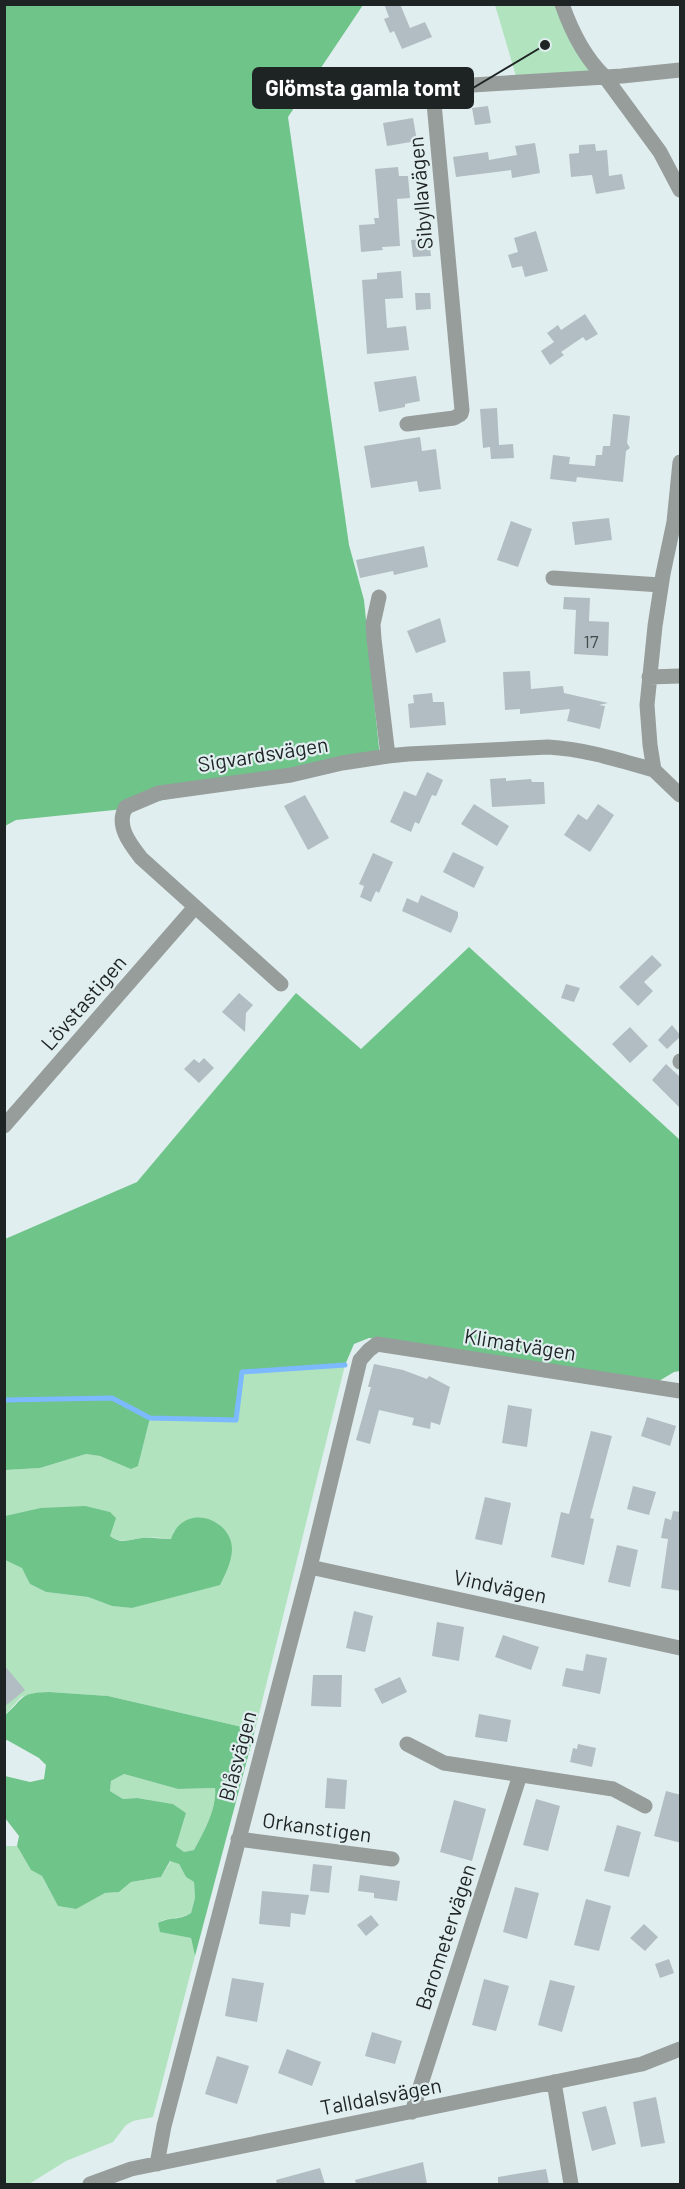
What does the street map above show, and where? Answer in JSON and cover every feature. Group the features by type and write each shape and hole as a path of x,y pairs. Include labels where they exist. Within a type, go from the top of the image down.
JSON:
{"street":[{"path":"562,4 578,40 660,152 681,190"},
{"name":"Sibyllavägen","path":"407,424 454,418 461,414 462,410 434,103 441,82 456,86 681,70"},
{"path":"681,462 677,522 660,585 649,677 648,721 654,770 681,795"},
{"path":"553,578 660,585"},
{"path":"379,597 374,639 388,756"},
{"path":"649,677 681,676"},
{"name":"Sigvardsvägen","path":"281,984 141,858 126,838 122,820 126,807 159,793 291,775 342,763 408,754 548,747 597,754 654,770"},
{"name":"Lövstastigen","path":"4,1126 195,907"},
{"name":"Klimatvägen","path":"360,1360 377,1344 680,1391"},
{"name":"Blåsvägen","path":"157,2164 164,2126 310,1567 360,1360"},
{"name":"Vindvägen","path":"310,1567 681,1648"},
{"path":"408,1743 444,1763 613,1789 645,1806"},
{"name":"Barometervägen","path":"412,2112 520,1774"},
{"name":"Orkanstigen","path":"238,1839 392,1859"},
{"name":"Talldalsvägen","path":"92,2184 131,2169 642,2064 681,2049"},
{"path":"554,2082 571,2184"}],"green space":[{"path":"5,5 363,5 288,117 349,545 364,600 380,758 242,782 124,809 16,820 5,826"},
{"path":"495,5 562,5 598,70 518,83"},
{"path":"469,947 680,1140 680,1371 659,1381 369,1338 354,1344 345,1365 242,1372 236,1420 150,1418 138,1466 131,1469 100,1456 86,1454 40,1468 5,1470 5,1239 137,1182 296,993 361,1049"},
{"path":"345,1365 255,1730 108,1696 49,1692 21,1697 5,1715 5,1560 23,1568 30,1584 46,1592 88,1597 112,1606 132,1608 194,1591 174,1530 172,1539 122,1540 110,1536 110,1512 83,1508 57,1508 5,1516 5,1470 40,1468 86,1454 100,1456 131,1468 138,1466 150,1418 242,1372"},
{"path":"85,1506 110,1512 116,1518 110,1536 122,1541 146,1538 171,1539 177,1527 186,1520 196,1518 206,1518 216,1523 230,1538 232,1549 230,1563 220,1585 132,1608 112,1606 88,1597 46,1592 30,1584 22,1568 5,1560 5,1516 41,1508"},
{"path":"49,1692 108,1696 255,1730 195,1956 191,1938 160,1932 158,1923 191,1913 195,1898 194,1882 186,1877 179,1864 170,1861 161,1877 131,1882 119,1892 105,1893 76,1909 58,1906 42,1876 31,1870 17,1846 19,1836 5,1818 5,1776 30,1782 44,1779 46,1765 39,1758 5,1741 5,1715 23,1697","holes":["124,1774 178,1789 215,1788 214,1804 206,1828 194,1850 184,1852 176,1846 186,1813 173,1804 137,1798 123,1799 110,1791 111,1781"]},
{"path":"124,1774 178,1789 215,1788 212,1812 194,1850 184,1852 176,1846 186,1813 173,1804 137,1798 123,1799 110,1791 111,1781"},
{"path":"5,1846 17,1846 31,1870 42,1876 58,1906 75,1909 105,1893 119,1892 131,1882 161,1877 171,1861 179,1864 186,1877 194,1882 195,1898 191,1913 158,1923 167,1933 191,1938 195,1956 153,2117 133,2121 126,2125 113,2142 66,2161 29,2184 5,2184"}],"building":[{"path":"384,4 400,4 410,28 425,22 432,37 402,49 394,31 390,33 384,19 389,17"},
{"path":"488,106 491,123 475,125 472,108"},
{"path":"413,118 417,141 387,146 383,123"},
{"path":"535,143 540,173 512,178 511,170 456,177 453,157 488,152 489,160 517,155 515,146"},
{"path":"595,144 596,151 607,150 609,176 622,174 625,189 596,194 592,175 571,177 569,154 579,153 579,145"},
{"path":"398,167 399,176 408,176 410,198 397,199 400,246 361,252 359,225 375,224 374,218 379,218 375,169"},
{"path":"536,231 548,271 525,277 522,266 512,268 508,255 518,252 514,238"},
{"path":"429,239 431,256 413,257 411,240"},
{"path":"401,271 403,298 385,299 387,328 406,326 409,350 367,354 362,280 377,279 377,273"},
{"path":"415,293 430,293 431,309 416,310"},
{"path":"585,314 598,334 586,341 583,337 561,352 564,355 550,365 541,351 554,342 547,333 558,325 561,330"},
{"path":"416,376 420,401 405,404 405,407 379,412 374,382"},
{"path":"497,408 499,445 513,444 514,458 491,459 490,447 483,448 480,409"},
{"path":"613,414 630,416 627,443 630,448 626,451 623,482 577,477 576,482 550,479 553,455 570,457 569,464 595,466 596,455 602,455 603,446 610,446"},
{"path":"420,437 422,451 436,449 441,489 419,492 417,481 371,488 364,446"},
{"path":"609,518 612,540 575,545 572,522"},
{"path":"511,521 532,529 518,567 497,560"},
{"path":"424,546 428,567 394,575 393,571 360,578 356,560"},
{"path":"564,597 590,598 589,621 609,622 608,656 574,654 576,610 563,609"},
{"path":"440,618 446,642 416,653 407,631"},
{"path":"530,671 531,689 563,686 564,693 608,703 599,705 605,706 600,729 567,721 570,709 520,714 520,709 505,710 503,672"},
{"path":"432,693 433,702 444,702 446,725 410,728 408,704 414,703 413,695"},
{"path":"427,772 443,780 436,796 432,795 419,824 415,822 411,832 390,822 404,791 416,796"},
{"path":"506,778 506,781 531,779 532,782 544,782 545,804 492,807 490,779"},
{"path":"305,795 329,838 308,850 284,806"},
{"path":"474,804 509,826 497,846 461,824"},
{"path":"598,804 614,815 590,852 564,835 578,814 587,820"},
{"path":"453,852 484,867 474,888 443,872"},
{"path":"373,853 393,862 379,893 376,891 371,902 360,897 364,886 359,884"},
{"path":"421,895 458,912 451,933 402,911 407,898 418,903"},
{"path":"652,955 662,965 644,982 653,991 638,1006 619,987"},
{"path":"566,984 580,988 574,1002 561,998"},
{"path":"239,993 253,1005 246,1013 245,1032 222,1012"},
{"path":"672,1025 681,1036 667,1049 658,1040"},
{"path":"630,1027 648,1046 630,1063 612,1044"},
{"path":"204,1058 214,1068 199,1083 184,1069 194,1059 199,1063"},
{"path":"666,1064 681,1078 681,1109 652,1080"},
{"path":"374,1364 403,1370 427,1379 429,1376 450,1387 440,1425 431,1422 430,1429 412,1425 414,1418 379,1410 370,1444 356,1440 371,1387 368,1387"},
{"path":"508,1405 532,1409 527,1447 502,1443"},
{"path":"647,1417 676,1426 670,1446 641,1436"},
{"path":"591,1431 612,1436 590,1518 594,1519 584,1565 551,1557 561,1512 569,1514"},
{"path":"633,1486 656,1492 649,1515 627,1509"},
{"path":"485,1497 511,1503 502,1545 475,1539"},
{"path":"673,1511 681,1512 681,1591 661,1588 668,1539 661,1538 665,1518 671,1520"},
{"path":"617,1545 638,1550 630,1587 608,1582"},
{"path":"354,1611 373,1616 365,1652 346,1648"},
{"path":"437,1622 464,1627 459,1661 432,1656"},
{"path":"503,1635 539,1647 531,1670 495,1657"},
{"path":"586,1654 607,1658 600,1694 562,1686 566,1668 583,1671"},
{"path":"4,1665 25,1690 4,1707"},
{"path":"313,1675 342,1675 341,1707 311,1706"},
{"path":"400,1677 407,1692 382,1704 374,1689"},
{"path":"479,1714 511,1720 507,1742 475,1737"},
{"path":"578,1744 596,1748 592,1767 570,1762 573,1748 577,1749"},
{"path":"327,1778 347,1780 345,1809 325,1808"},
{"path":"666,1791 681,1795 681,1843 654,1836"},
{"path":"536,1799 560,1806 548,1851 523,1845"},
{"path":"454,1800 486,1809 472,1861 440,1852"},
{"path":"617,1825 641,1832 629,1877 604,1871"},
{"path":"313,1864 332,1866 329,1893 310,1891"},
{"path":"360,1875 400,1881 397,1901 374,1898 374,1893 358,1891"},
{"path":"515,1887 539,1893 527,1939 503,1932"},
{"path":"262,1891 309,1895 305,1915 291,1913 290,1927 259,1924"},
{"path":"586,1899 611,1906 599,1951 574,1945"},
{"path":"371,1915 379,1925 366,1936 357,1925"},
{"path":"644,1924 658,1937 645,1951 630,1938"},
{"path":"669,1959 674,1973 660,1978 655,1964"},
{"path":"232,1978 264,1983 257,2022 225,2016"},
{"path":"484,1979 509,1986 496,2031 472,2025"},
{"path":"550,1980 575,1986 562,2032 538,2025"},
{"path":"372,2032 402,2041 395,2064 365,2056"},
{"path":"287,2049 321,2062 312,2086 278,2073"},
{"path":"217,2056 249,2066 237,2104 205,2094"},
{"path":"656,2097 665,2143 641,2147 633,2102"},
{"path":"606,2106 616,2144 592,2151 582,2112"},
{"path":"423,2162 427,2184 356,2184 355,2180"},
{"path":"320,2168 325,2184 277,2184 276,2180"},
{"path":"546,2169 549,2184 498,2184 498,2177"}],"waterway":[{"path":"4,1400 112,1398 150,1418 236,1420 242,1372 345,1365"}],"place":[{"name":"Glömsta gamla tomt","path":"545,45"}]}
